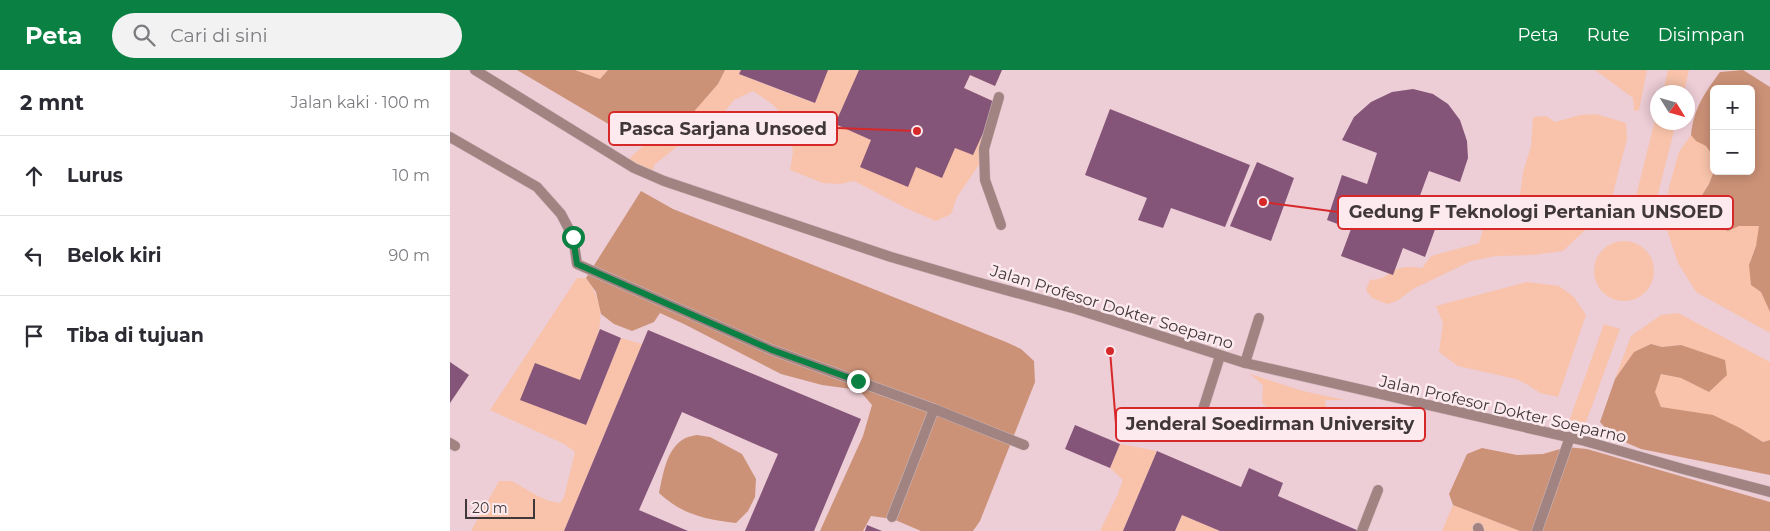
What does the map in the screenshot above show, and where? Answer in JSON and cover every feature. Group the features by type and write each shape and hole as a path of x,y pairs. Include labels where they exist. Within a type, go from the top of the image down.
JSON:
{"street":[{"name":"Jalan Profesor Dokter Soeparno","path":"475,70 634,168 664,181 892,257 1076,308 1245,363 1570,437 1770,492"},
{"path":"999,97 984,149 985,180 1001,225"},
{"path":"450,137 537,187 562,214 573,237 577,264 772,350 1024,444"},
{"path":"1245,363 1259,318"},
{"path":"1199,422 1220,356"},
{"path":"892,517 934,410"},
{"path":"1537,531 1570,437"},
{"path":"1362,531 1378,490"}],"shaded area":[{"path":"450,70 1770,70 1770,531 450,531"},
{"path":"517,70 575,70 600,79 608,70 725,70 718,84 684,123 644,145"},
{"path":"575,70 608,70 600,79"},
{"path":"725,70 741,70 739,74 814,103 828,70 1002,70 995,86 970,75 964,88 997,103 982,135 984,148 980,163 957,197 951,214 936,221 854,181 840,184 823,183 790,170 793,152 784,116 772,104 753,91 734,100 715,123 684,141 655,164 651,173 629,159 644,145 684,123 718,84"},
{"path":"1595,70 1647,70 1639,110 1634,111 1633,98"},
{"path":"1668,70 1689,70 1686,85 1665,85"},
{"path":"1743,70 1770,87 1770,312 1761,292 1751,285 1749,265 1756,246 1759,226 1739,226 1728,231 1709,221 1701,214 1696,205 1712,175 1755,175 1755,85 1710,85 1720,72"},
{"path":"1710,86 1710,152 1706,146 1696,141 1691,135 1692,130 1695,130 1697,109"},
{"path":"1596,114 1626,123 1627,139 1613,193 1602,214 1563,251 1532,255 1496,256 1471,261 1413,289 1397,301 1387,304 1372,298 1366,290 1370,280 1382,278 1400,268 1422,268 1431,256 1479,243 1485,223 1503,216 1519,203 1523,172 1531,146 1533,117 1546,116 1555,122 1580,115"},
{"path":"1652,130 1674,130 1651,221 1631,216"},
{"path":"1691,135 1710,151 1710,175 1712,175 1696,205 1728,231 1739,226 1760,226 1756,246 1749,265 1770,312 1770,333 1696,292 1678,263 1665,224 1669,187 1679,152"},
{"path":"641,191 673,209 1006,342 1021,349 1034,361 1035,382 980,521 973,531 921,531 893,519 871,516 863,531 820,531 863,436 872,405 859,390 822,385 781,374 660,313 654,322 632,331 614,324 601,314 596,292 586,278"},
{"path":"1618,241 1630,241 1641,246 1649,254 1654,265 1652,283 1641,296 1630,301 1618,301 1607,296 1599,288 1594,277 1594,265 1599,254 1607,246"},
{"path":"577,278 586,278 599,305 600,317 596,341 580,380 535,363 521,400 586,425 621,338 642,344 564,531 471,531 499,481 512,481 549,501 560,503 564,497 575,452 564,444 490,410"},
{"path":"1527,282 1559,286 1574,297 1586,315 1558,397 1540,393 1516,379 1458,366 1439,352 1443,323 1436,306"},
{"path":"1678,313 1770,362 1770,440 1763,442 1740,428 1661,407 1655,392 1661,374 1681,378 1709,392 1681,345 1662,347 1651,344 1634,352 1615,379 1631,336 1661,315"},
{"path":"1604,324 1620,329 1582,433 1567,427"},
{"path":"1651,344 1662,347 1681,345 1725,360 1727,375 1709,392 1681,378 1661,374 1655,392 1661,407 1713,415 1763,442 1770,440 1770,475 1641,449 1613,437 1600,422 1615,379 1634,352"},
{"path":"1250,374 1303,391 1345,400 1325,400 1328,428 1319,437 1278,415 1262,403 1263,385"},
{"path":"697,435 710,437 742,454 756,479 755,497 748,511 736,523 694,515 659,493 666,464 672,450 684,439"},
{"path":"1120,444 1157,451 1123,531 1100,531 1123,480 1110,468"},
{"path":"1567,447 1587,449 1770,502 1770,531 1520,531 1453,505 1449,494 1467,454 1482,448 1517,455 1543,454"},
{"path":"1453,505 1520,531 1442,531"},
{"path":"1182,515 1220,531 1175,531"}],"building":[{"path":"741,70 828,70 815,103 739,74"},
{"path":"859,70 1002,70 995,86 970,75 964,88 997,103 973,155 955,148 942,178 916,167 908,187 860,167 871,140 835,124"},
{"path":"1413,89 1433,94 1448,104 1460,120 1467,141 1468,158 1460,182 1429,171 1418,201 1442,210 1425,257 1403,248 1393,275 1341,256 1351,229 1327,220 1342,175 1367,184 1377,153 1342,140 1354,117 1371,102 1392,92"},
{"path":"1110,109 1250,165 1225,227 1171,208 1163,228 1138,220 1147,198 1085,175"},
{"path":"1257,162 1294,178 1271,241 1230,226"},
{"path":"600,329 621,338 586,425 520,400 535,363 580,380"},
{"path":"648,330 861,419 814,531 745,531 778,454 682,412 639,510 688,531 564,531"},
{"path":"450,362 469,375 450,403"},
{"path":"1075,425 1120,444 1110,468 1065,449"},
{"path":"1157,451 1241,487 1249,468 1283,483 1278,496 1359,531 1220,531 1182,515 1175,531 1123,531"},
{"path":"867,525 882,531 865,531"}],"place":[{"name":"Pasca Sarjana Unsoed","path":"917,131"},
{"name":"Gedung F Teknologi Pertanian UNSOED","path":"1263,202"},
{"name":"Jenderal Soedirman University","path":"1110,351"}],"route":[{"path":"573,237 577,264 772,350 858,381"}]}
